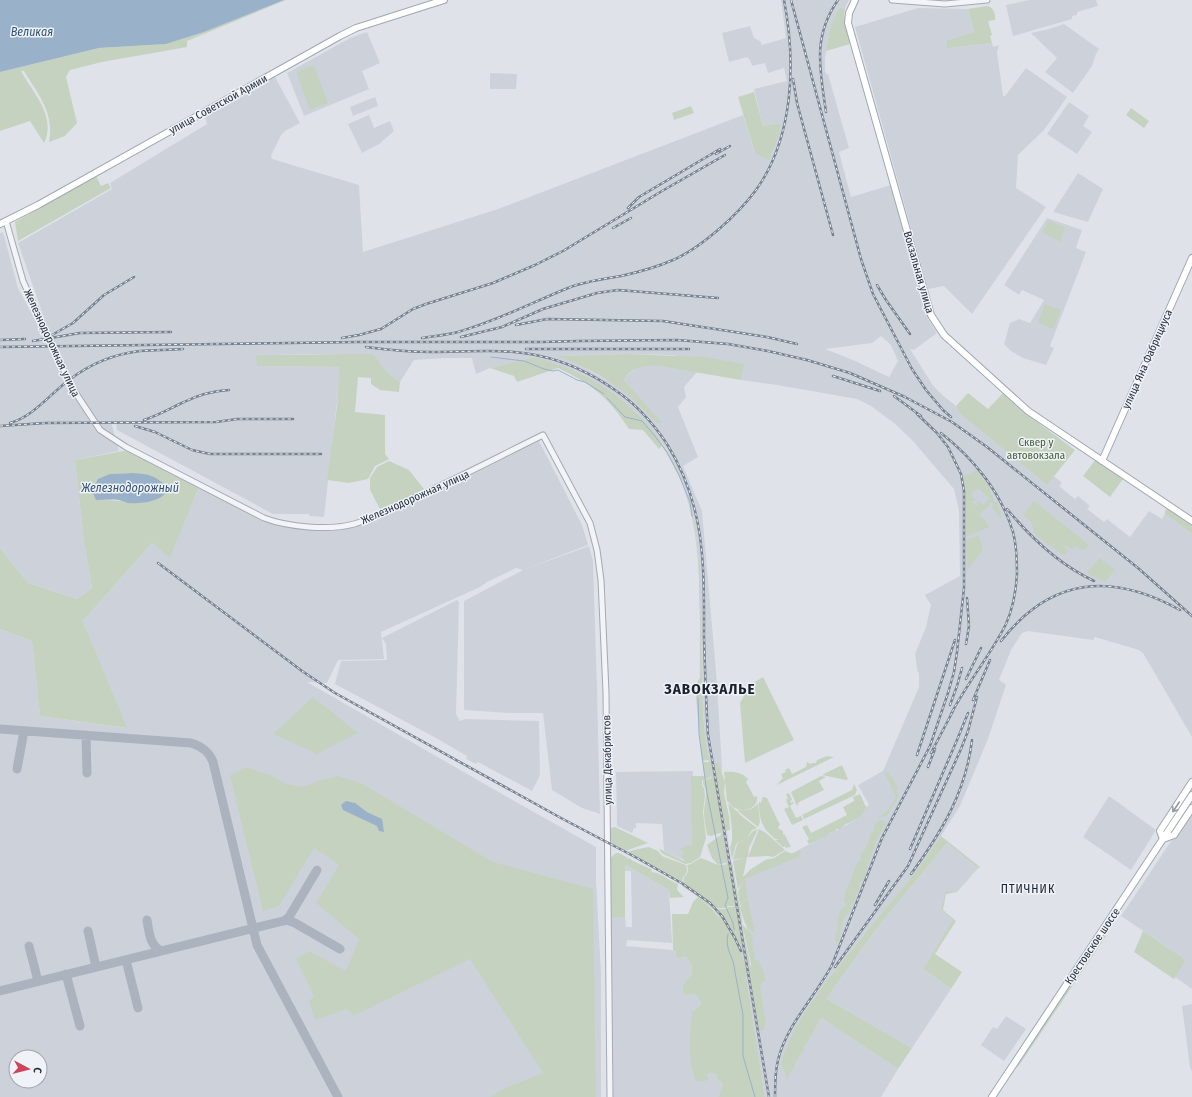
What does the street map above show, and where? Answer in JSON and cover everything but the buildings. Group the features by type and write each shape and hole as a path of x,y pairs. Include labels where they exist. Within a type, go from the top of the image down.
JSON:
{"main road":[{"name":"улица Советской Армии","path":"0,224 340,36 356,28 444,0"},
{"name":"Вокзальная улица","path":"855,0 849,13 848,23 933,319 944,335 1028,411 1192,521"},
{"name":"улица Яна Фабрициуса","path":"1102,461 1192,258"},
{"path":"1192,782 1160,831 1163,839 1174,835 1192,808"},
{"name":"Крестовское шоссе","path":"992,1097 1192,795"}],"street":[{"path":"892,0 954,4 987,0"},
{"name":"Железнодорожная улица","path":"6,221 23,281 71,386 100,430 126,446 274,522 303,526 334,527 353,524 447,483 544,435"},
{"name":"улица Декабристов","path":"544,435 590,523 600,572 606,692 610,1097"}],"shaded area":[{"path":"781,0 849,0 845,8 840,8 828,37 825,59 826,74 828,74 849,148 839,152 851,197 891,185 928,319 937,333 914,350 910,349 932,384 940,393 956,406 960,414 1047,485 1054,476 1062,483 1059,486 1075,499 1078,496 1090,506 1087,509 1104,522 1107,519 1130,537 1149,511 1162,519 1165,514 1192,534 1192,737 1143,653 1139,650 1095,637 1093,640 1028,631 1022,633 1011,650 999,680 1006,685 988,739 960,806 941,836 915,872 827,980 794,1030 787,1078 821,1018 898,1069 881,1097 765,1097 746,976 731,935 737,933 735,916 706,746 701,686 699,564 696,535 687,492 668,451 636,412 582,374 534,357 490,368 476,374 472,358 448,358 414,360 400,382 388,373 374,354 257,355 257,366 341,367 324,517 309,516 309,514 273,514 117,430 116,422 111,422 119,451 75,460 84,541 92,588 77,599 28,583 0,548 0,233 3,232 18,288 39,327 46,323 18,243 112,189 110,183 207,124 205,116 275,77 300,123 285,131 281,135 271,156 272,159 359,185 363,252 498,209 743,115 755,153 781,123 763,126 754,89 787,81 784,68 768,73 765,63 752,66 747,57 729,62 722,33 750,26 754,38 760,41 762,45 786,38","holes":["881,336 891,345 898,361 889,377 825,349 872,343","626,354 673,355 742,374 741,380 857,399 871,406 894,423 912,440 954,489 959,511 960,576 925,595 931,605 926,627 915,654 919,674 919,687 883,771 858,785 869,805 865,807 854,821 739,881 763,1030 750,973 750,962 742,928 742,920 731,860 720,783 722,767 716,671 702,511 683,466 698,457 678,407 686,397 684,387 697,372 647,365 639,367 625,378 624,380 661,423 656,423 640,405 615,385 576,363 557,356"]},
{"path":"1029,0 1096,0 1098,6 1077,12 1077,15 1072,16 1072,19 1013,36 1006,5"},
{"path":"918,8 968,9 974,32 947,40 949,48 992,43 993,47 999,45 997,52 1003,96 1005,96 1026,68 1067,97 1044,130 1018,155 1016,188 1046,207 972,314 944,286 928,289 855,27"},
{"path":"1064,24 1099,49 1092,66 1073,93 1045,72 1057,58 1031,33"},
{"path":"367,32 380,63 362,71 369,89 304,116 287,73 350,38"},
{"path":"490,73 517,74 516,89 490,89"},
{"path":"375,97 378,106 353,116 350,107"},
{"path":"1069,102 1089,116 1083,126 1092,132 1077,154 1047,134"},
{"path":"369,115 374,128 390,121 394,131 379,144 362,153 348,124"},
{"path":"1078,173 1103,189 1088,222 1053,212"},
{"path":"1047,218 1082,230 1076,248 1086,252 1050,346 1054,348 1046,365 1023,358 1011,351 1004,344 1010,323 1019,319 1030,323 1044,300 1022,290 1019,295 1004,285"},
{"path":"539,441 582,525 588,545 523,570 516,568 480,587 381,632 384,659 338,660 327,683 307,682 596,847 596,880 601,974 601,1097 0,1097 0,629 32,641 40,716 126,728 83,621 152,543 170,557 199,487 263,520 334,528 377,518"},
{"path":"589,546 593,561 600,814 582,808 552,790 543,713 508,713 464,710 464,601 523,570"},
{"path":"457,600 459,602 456,714 460,721 465,719 539,721 540,775 532,791 478,762 476,764 466,759 467,756 436,738 335,684 341,661 387,660 386,644 382,638"},
{"path":"693,771 692,850 686,861 664,851 662,824 636,823 636,828 634,828 632,833 617,826 616,772"},
{"path":"1109,796 1156,830 1131,870 1083,837"},
{"path":"1192,810 1192,989 1175,977 1186,960 1121,916"},
{"path":"947,843 979,867 957,891 945,893 941,910 954,920 923,969 951,989 912,1048 827,999 878,927"},
{"path":"625,865 669,890 672,943 627,940 626,946 673,950 681,958 686,957 692,966 692,973 682,986 683,994 693,994 698,997 701,1004 693,1010 707,1076 708,1074 712,1073 716,1074 717,1079 723,1084 718,1097 612,1097 610,917 625,917 626,927 632,927 631,871 625,871"},
{"path":"1192,1004 1192,1072 1190,1067 1182,1006"},
{"path":"1006,1016 1026,1029 1004,1061 981,1045 993,1027 997,1029"}],"green space":[{"path":"286,0 187,41 187,47 102,62 70,70 66,77 77,123 65,136 49,142 50,122 44,105 24,71 21,71 46,115 48,124 44,143 30,121 0,131 0,72 99,48 166,44 204,32"},
{"path":"987,6 994,11 995,15 995,20 988,21 992,35 990,36 992,43 947,48 947,40 974,32 968,9"},
{"path":"840,8 845,8 844,16 850,44 826,51 830,29"},
{"path":"314,65 328,103 310,110 296,72"},
{"path":"754,92 763,126 781,123 779,135 769,160 755,153 738,97"},
{"path":"691,106 694,113 674,120 672,113"},
{"path":"1131,108 1149,121 1144,128 1126,115"},
{"path":"96,176 101,186 108,183 111,188 18,241 15,222"},
{"path":"1048,221 1065,227 1060,242 1042,232"},
{"path":"1045,304 1061,310 1053,329 1038,322"},
{"path":"374,354 388,373 400,382 399,392 380,390 371,384 371,378 358,377 355,412 385,415 385,454 389,459 375,466 368,479 349,483 327,480 337,407 340,367 257,366 256,355"},
{"path":"626,354 705,357 744,364 741,380 659,366 639,368 630,372 624,380 662,423 656,423 623,391 586,368 556,356"},
{"path":"534,357 565,367 583,375 606,388 627,404 645,421 660,441 673,462 684,485 691,510 696,536 698,551 700,580 703,707 709,760 702,761 695,686 700,678 700,609 696,539 692,516 681,482 662,446 659,449 643,430 629,429 607,400 581,380 558,368 517,382 514,376 490,368"},
{"name":"Сквер у автовокзала","path":"968,393 988,409 1003,393 1026,414 1075,450 1047,485 960,414 956,406"},
{"path":"129,450 199,487 170,558 152,543 83,621 127,728 40,716 32,641 0,629 0,548 28,583 77,599 92,588 84,541 75,460","holes":["133,473 166,493 158,498 143,502 104,500 110,474"]},
{"path":"1096,459 1123,479 1110,497 1083,476"},
{"path":"389,461 409,470 424,489 381,511 370,490 370,478 377,467"},
{"path":"977,469 985,483 988,484 994,501 998,503 1002,519 992,508 993,504 990,502 989,506 979,514 989,527 966,537 965,491 962,478 964,475 969,475","holes":["978,488 989,498 983,505 978,501 977,507 974,503 970,502 976,500 971,494"]},
{"path":"1034,501 1089,545 1083,551 1076,546 1072,550 1066,545 1064,547 1068,551 1064,556 1036,536 1031,522 1023,515"},
{"path":"1167,508 1192,524 1192,534 1165,514"},
{"path":"979,535 983,550 967,571 966,540"},
{"path":"1100,558 1115,570 1105,582 1086,573"},
{"path":"763,677 794,740 745,763 740,703 750,685"},
{"path":"313,697 358,733 317,754 273,734"},
{"path":"827,756 834,757 777,785 783,778 781,774 786,772 785,770 789,768 792,774 806,767 807,762 810,764 816,763 817,760"},
{"path":"703,762 712,762 713,773 711,777 702,781 705,796 703,812 706,838 700,857 691,863 685,864 663,854 660,849 684,861 682,856 684,853 680,849 687,845 692,846 691,776 704,776"},
{"path":"713,762 718,763 725,782 724,793 729,816 730,830 725,831"},
{"path":"842,765 848,779 846,780 822,775"},
{"path":"246,767 270,775 287,784 303,787 321,780 338,776 363,784 493,862 593,889 596,1097 490,1097 505,1088 543,1073 470,959 353,1016 347,1009 315,1020 309,1001 314,996 296,959 309,951 346,971 359,939 316,903 339,865 314,848 279,906 263,911 230,775"},
{"path":"724,772 736,772 747,777 748,780 746,782 754,797 757,796 756,804 746,810 743,810 733,807 727,801"},
{"path":"884,772 893,777 893,780 896,782 895,784 898,787 896,791 899,793 899,796 887,816 878,817 888,810 896,797"},
{"path":"714,775 723,832 711,836 707,835 704,813 706,791 703,781"},
{"path":"821,776 826,777 819,781 824,790 799,802 797,806 791,792"},
{"path":"854,784 857,790 855,795 804,819 802,815 852,790"},
{"path":"789,793 792,800 790,801 791,803 794,803 790,806 796,818 801,816 803,820 792,825 784,809 789,807 786,800 788,798 786,794"},
{"path":"860,794 866,807 861,815 823,838 817,837 822,838 809,844 807,841 809,839 802,827 807,825 811,833 847,815 843,807 854,801 853,797"},
{"path":"762,798 767,798 780,824 778,828 783,831 783,834 791,847 783,847 775,840 779,840 775,839 764,827 760,814 759,802 761,803"},
{"path":"728,803 757,828 752,830 747,838 736,844 732,860 730,847 732,839 732,826"},
{"path":"758,803 760,822 758,827 737,810 749,810"},
{"path":"882,820 886,823 877,840 865,879 860,882 859,891 855,895 856,900 844,919 839,939 840,941 837,943 835,941 840,911 847,904 845,902 844,903 845,891 850,884 858,862 861,859 860,855 865,849 874,830 874,825 878,821"},
{"path":"615,827 648,843 625,851 609,842 610,828"},
{"path":"758,829 749,848 748,857 733,860 737,844 747,838 753,831"},
{"path":"759,829 766,833 785,850 773,857 748,857"},
{"path":"723,833 728,862 718,865 712,858 707,845"},
{"path":"941,836 980,867 957,892 946,894 943,910 956,921 935,954 962,972 951,989 923,969 953,920 941,910 945,892 957,891 979,868 947,843 878,927 827,999 912,1048 898,1069 821,1018 787,1079 781,1062 794,1030 806,1010 827,980 915,872"},
{"path":"649,847 658,851 662,856 686,865 687,872 683,877 682,883 627,852"},
{"path":"800,850 801,853 798,857 745,879 748,899 744,900 740,906 738,892 741,885 744,887 741,884 742,880 738,890 733,861 747,857 743,877 751,869 765,860 774,858 785,851 793,854"},
{"path":"616,853 628,858 625,861 629,858 651,869 652,872 678,884 677,890 684,897 670,898 669,890 625,865 625,917 610,917 609,859"},
{"path":"700,858 717,865 725,865 729,863 736,904 726,908 715,908 698,893 683,883 684,877 688,872 687,865"},
{"path":"732,862 743,926 755,936 752,937 753,951 755,955 754,959 759,961 759,964 762,965 761,967 764,972 765,981 761,983 760,987 766,1023 763,1031 759,1031 746,947 730,863","holes":["744,934 751,964 750,968"]},
{"path":"683,884 698,894 715,909 723,919 737,941 741,953 740,955 741,954 746,970 742,953 744,950 748,974 746,976 765,1097 718,1097 723,1084 717,1079 716,1074 712,1073 708,1074 707,1076 709,1079 703,1082 696,1081 690,1056 692,1011 701,1004 698,997 693,994 683,994 682,986 692,973 692,966 686,957 679,958 673,950 672,914 688,914 693,902 698,897 682,886","holes":["700,899 715,909 714,910 726,926 713,910"]},
{"path":"748,900 755,934 749,929 743,919 740,907 745,901"},
{"path":"736,906 744,948 742,951 731,928 717,909 727,909 728,907"},
{"path":"1143,931 1186,960 1174,979 1134,952"},
{"path":"1104,933 1106,936 1018,1067 1017,1066"}],"water":[{"name":"Великая","path":"0,0 284,0 204,32 166,44 99,48 0,72"},
{"name":"Железнодорожный","path":"133,473 153,476 161,481 168,489 161,497 151,501 139,503 128,503 119,500 96,500 92,491 98,479 110,474"},
{"path":"346,801 355,803 367,812 382,819 384,832 379,831 377,826 343,810 341,805"}],"waterway":[{"path":"491,357 524,361 544,369 553,371 558,370 577,380 585,382 604,394"},
{"path":"607,398 625,417 642,421 667,452 679,475 690,502 692,516"},
{"path":"698,698 699,734 707,793 728,898 725,905 733,923 734,930"},
{"path":"728,934 728,947 733,961 743,1015 743,1056 755,1097"}],"taxiway":[{"path":"0,729 191,743 201,747 207,752 213,762 257,945 338,1097"},
{"path":"17,769 24,731"},
{"path":"86,735 87,773"},
{"path":"284,921 289,917 317,870"},
{"path":"147,920 149,934 153,943 162,951"},
{"path":"0,991 287,920 295,923 340,949"},
{"path":"88,931 96,967"},
{"path":"29,946 38,981"},
{"path":"126,960 138,1008"},
{"path":"66,974 80,1026"}],"railway":[{"path":"422,338 454,333 472,328 574,286 634,273 667,263 697,246 728,221 752,196 769,169 778,147 785,123 789,98 790,48 784,0"},
{"path":"791,0 861,259 873,294 912,369 926,390 951,417"},
{"path":"826,112 820,68 821,41 824,27 838,0"},
{"path":"793,79 797,103 833,235"},
{"path":"716,154 730,146"},
{"path":"628,208 639,197 720,149"},
{"path":"342,338 381,329 413,309 493,283 535,265 563,251 725,155"},
{"path":"613,228 631,218"},
{"path":"52,335 73,323 104,295 134,277"},
{"path":"877,285 910,334"},
{"path":"461,337 502,327 543,309 597,293 618,290 718,298"},
{"path":"516,325 547,319 663,321 767,337 797,344"},
{"path":"33,341 80,333 171,332"},
{"path":"0,340 25,339"},
{"path":"0,347 357,342 677,340 728,344 768,351 807,360 850,373 905,397 952,422 987,447 1138,568 1192,616"},
{"path":"366,347 416,352 514,352 540,356 570,365 589,374 623,395 650,421 662,436 680,467 696,514 700,538 703,561 708,735 769,1097"},
{"path":"10,423 19,420 34,410 77,374 112,357 130,352 183,349"},
{"path":"526,349 689,349"},
{"path":"833,376 880,391"},
{"path":"144,420 195,397 211,392 229,390"},
{"path":"894,396 921,416"},
{"path":"775,1097 776,1069 782,1047 788,1034 832,965 882,838 930,746 954,672 964,588 964,491 961,474 948,447 936,432 917,414"},
{"path":"0,426 45,423 216,422 237,419 293,419"},
{"path":"135,426 155,432 192,450 210,454 321,454"},
{"path":"941,433 975,465 1001,503 1013,532 1017,564 1015,593 1011,612 1006,624 951,714"},
{"path":"1007,509 1047,550 1081,575 1094,581"},
{"path":"158,563 302,671 335,693 683,884 710,903 722,916 741,951"},
{"path":"1001,641 1020,620 1040,604 1061,593 1083,587 1106,586 1130,590 1155,598 1180,610"},
{"path":"966,644 969,626 967,598"},
{"path":"917,755 955,640"},
{"path":"966,679 981,648"},
{"path":"973,700 990,660"},
{"path":"950,705 962,668"},
{"path":"835,967 908,866 961,749 968,731 977,697"},
{"path":"931,753 953,711"},
{"path":"910,849 968,713"},
{"path":"911,874 942,827 958,794 969,759 972,740"},
{"path":"928,767 935,749"},
{"path":"875,905 889,881"}],"district":[{"name":"ЗАВОКЗАЛЬЕ","path":"710,689"},
{"name":"ПТИЧНИК","path":"1028,889"}]}
